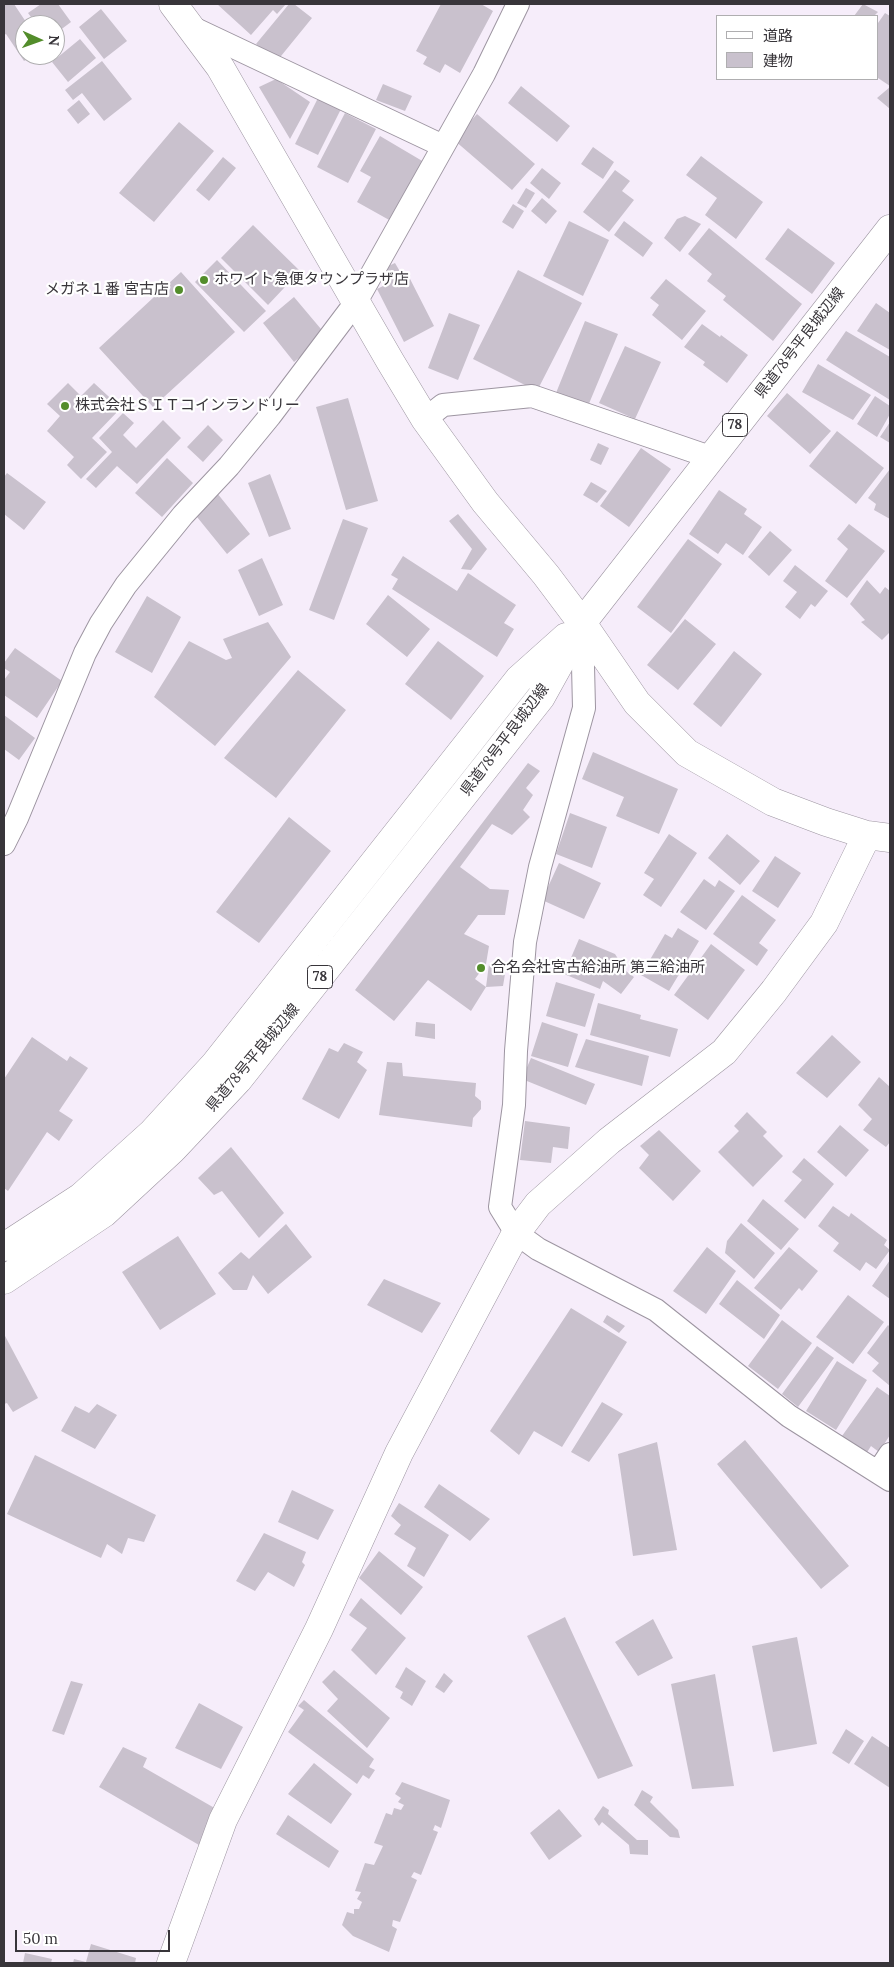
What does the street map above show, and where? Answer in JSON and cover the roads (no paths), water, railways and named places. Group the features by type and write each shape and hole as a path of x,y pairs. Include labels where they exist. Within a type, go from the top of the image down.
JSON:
{"street":[{"path":"171,1963 223,1820 319,1629 399,1453 516,1233 538,1204 609,1141 724,1052 774,991 824,923 879,836 826,822 773,802 687,753 637,702 582,623 546,575 485,502 425,419 220,67 173,4"},
{"path":"4,844 17,818 85,653 101,623 126,585 183,515 229,466 270,416 356,302 484,74 518,4"},
{"path":"189,26 443,146"},
{"name":"県道78号平良城辺線","path":"4,1280 104,1213 172,1149 238,1080 542,697 582,623 890,229"},
{"path":"425,419 444,405 532,396 710,457"},
{"path":"582,623 584,708 540,867 525,942 516,1051 514,1105 500,1208 516,1233 538,1249 656,1310 789,1416 884,1476 890,1454"},
{"name":"県道78号平良城辺線","path":"4,1247 81,1197 152,1133 215,1064 519,679 582,623"}],"place":[{"name":"ホワイト急便タウンプラザ店","path":"204,280"},
{"name":"メガネ１番 宮古店","path":"179,290"},
{"name":"株式会社ＳＩＴコインランドリー","path":"65,406"},
{"name":"合名会社宮古給油所 第三給油所","path":"481,968"}]}
